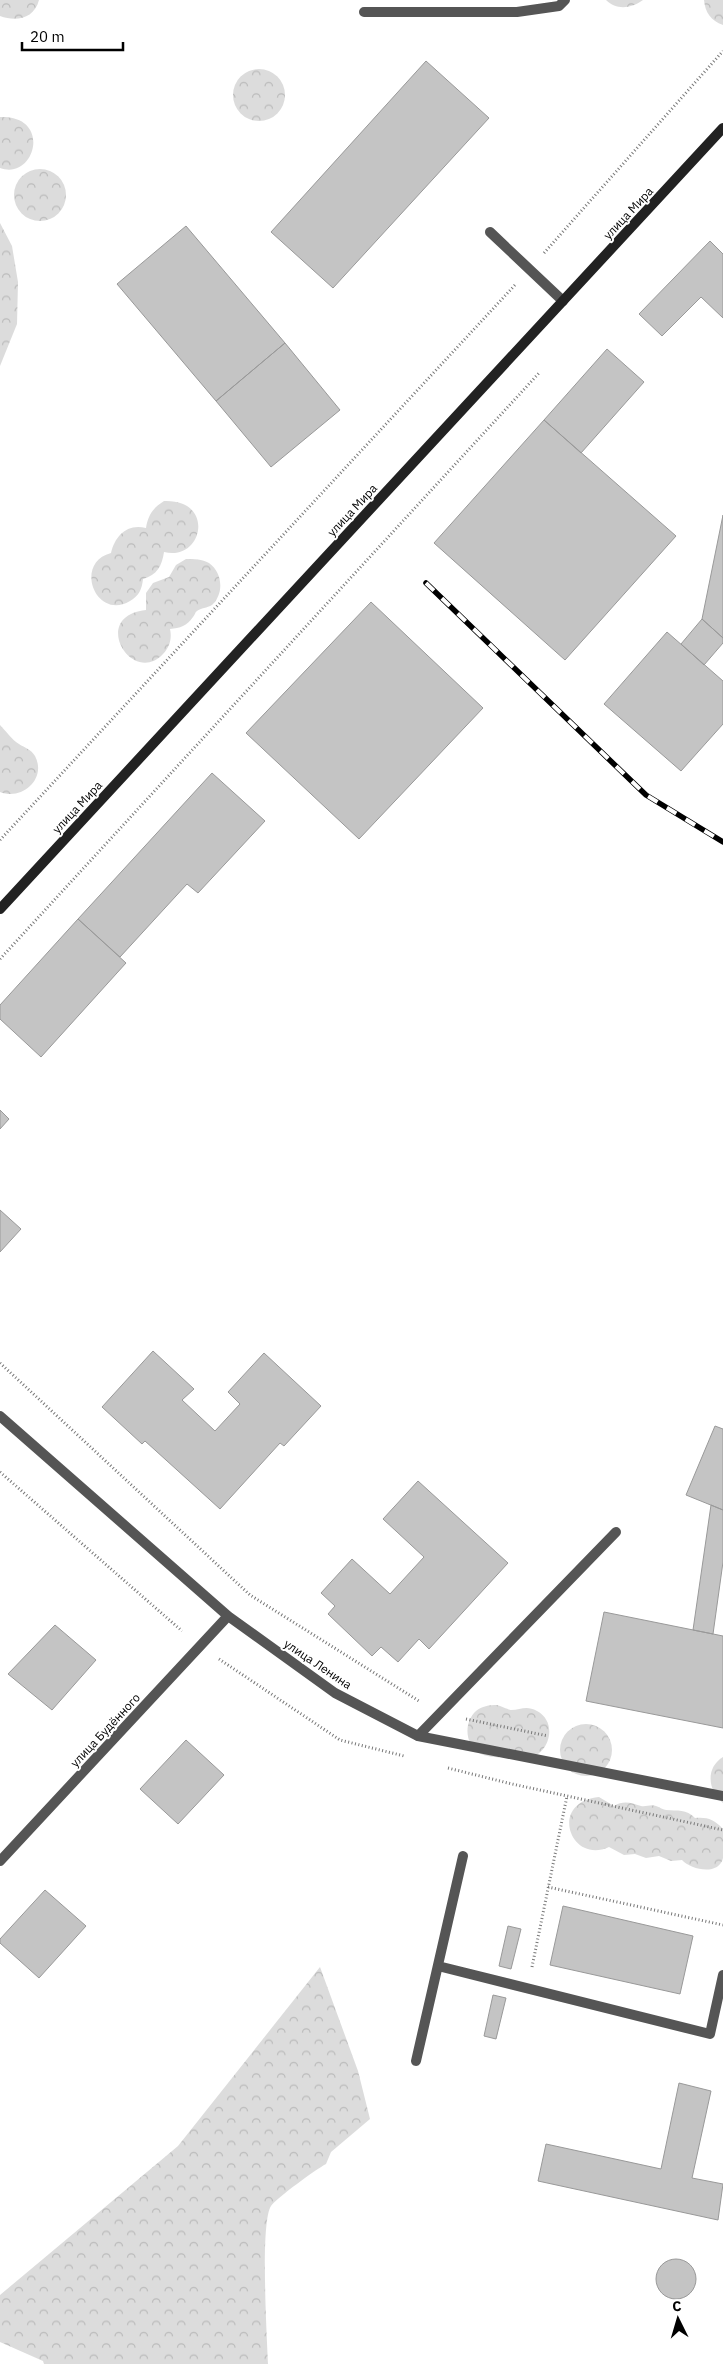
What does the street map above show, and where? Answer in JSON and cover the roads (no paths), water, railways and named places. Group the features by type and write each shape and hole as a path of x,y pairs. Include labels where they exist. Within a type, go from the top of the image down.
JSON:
{"main road":[{"name":"улица Мира","path":"0,909 723,128"}],"street":[{"path":"364,12 517,12 559,6 565,0"},
{"path":"490,232 563,301"},
{"name":"улица Ленина","path":"0,1416 228,1616 335,1693 418,1736 723,1796"},
{"path":"418,1736 616,1532"},
{"name":"улица Будённого","path":"0,1861 228,1616"},
{"path":"416,2061 464,1856"},
{"path":"438,1966 710,2034 723,1975"}],"railway":[{"path":"426,583 646,795 723,842"}]}
